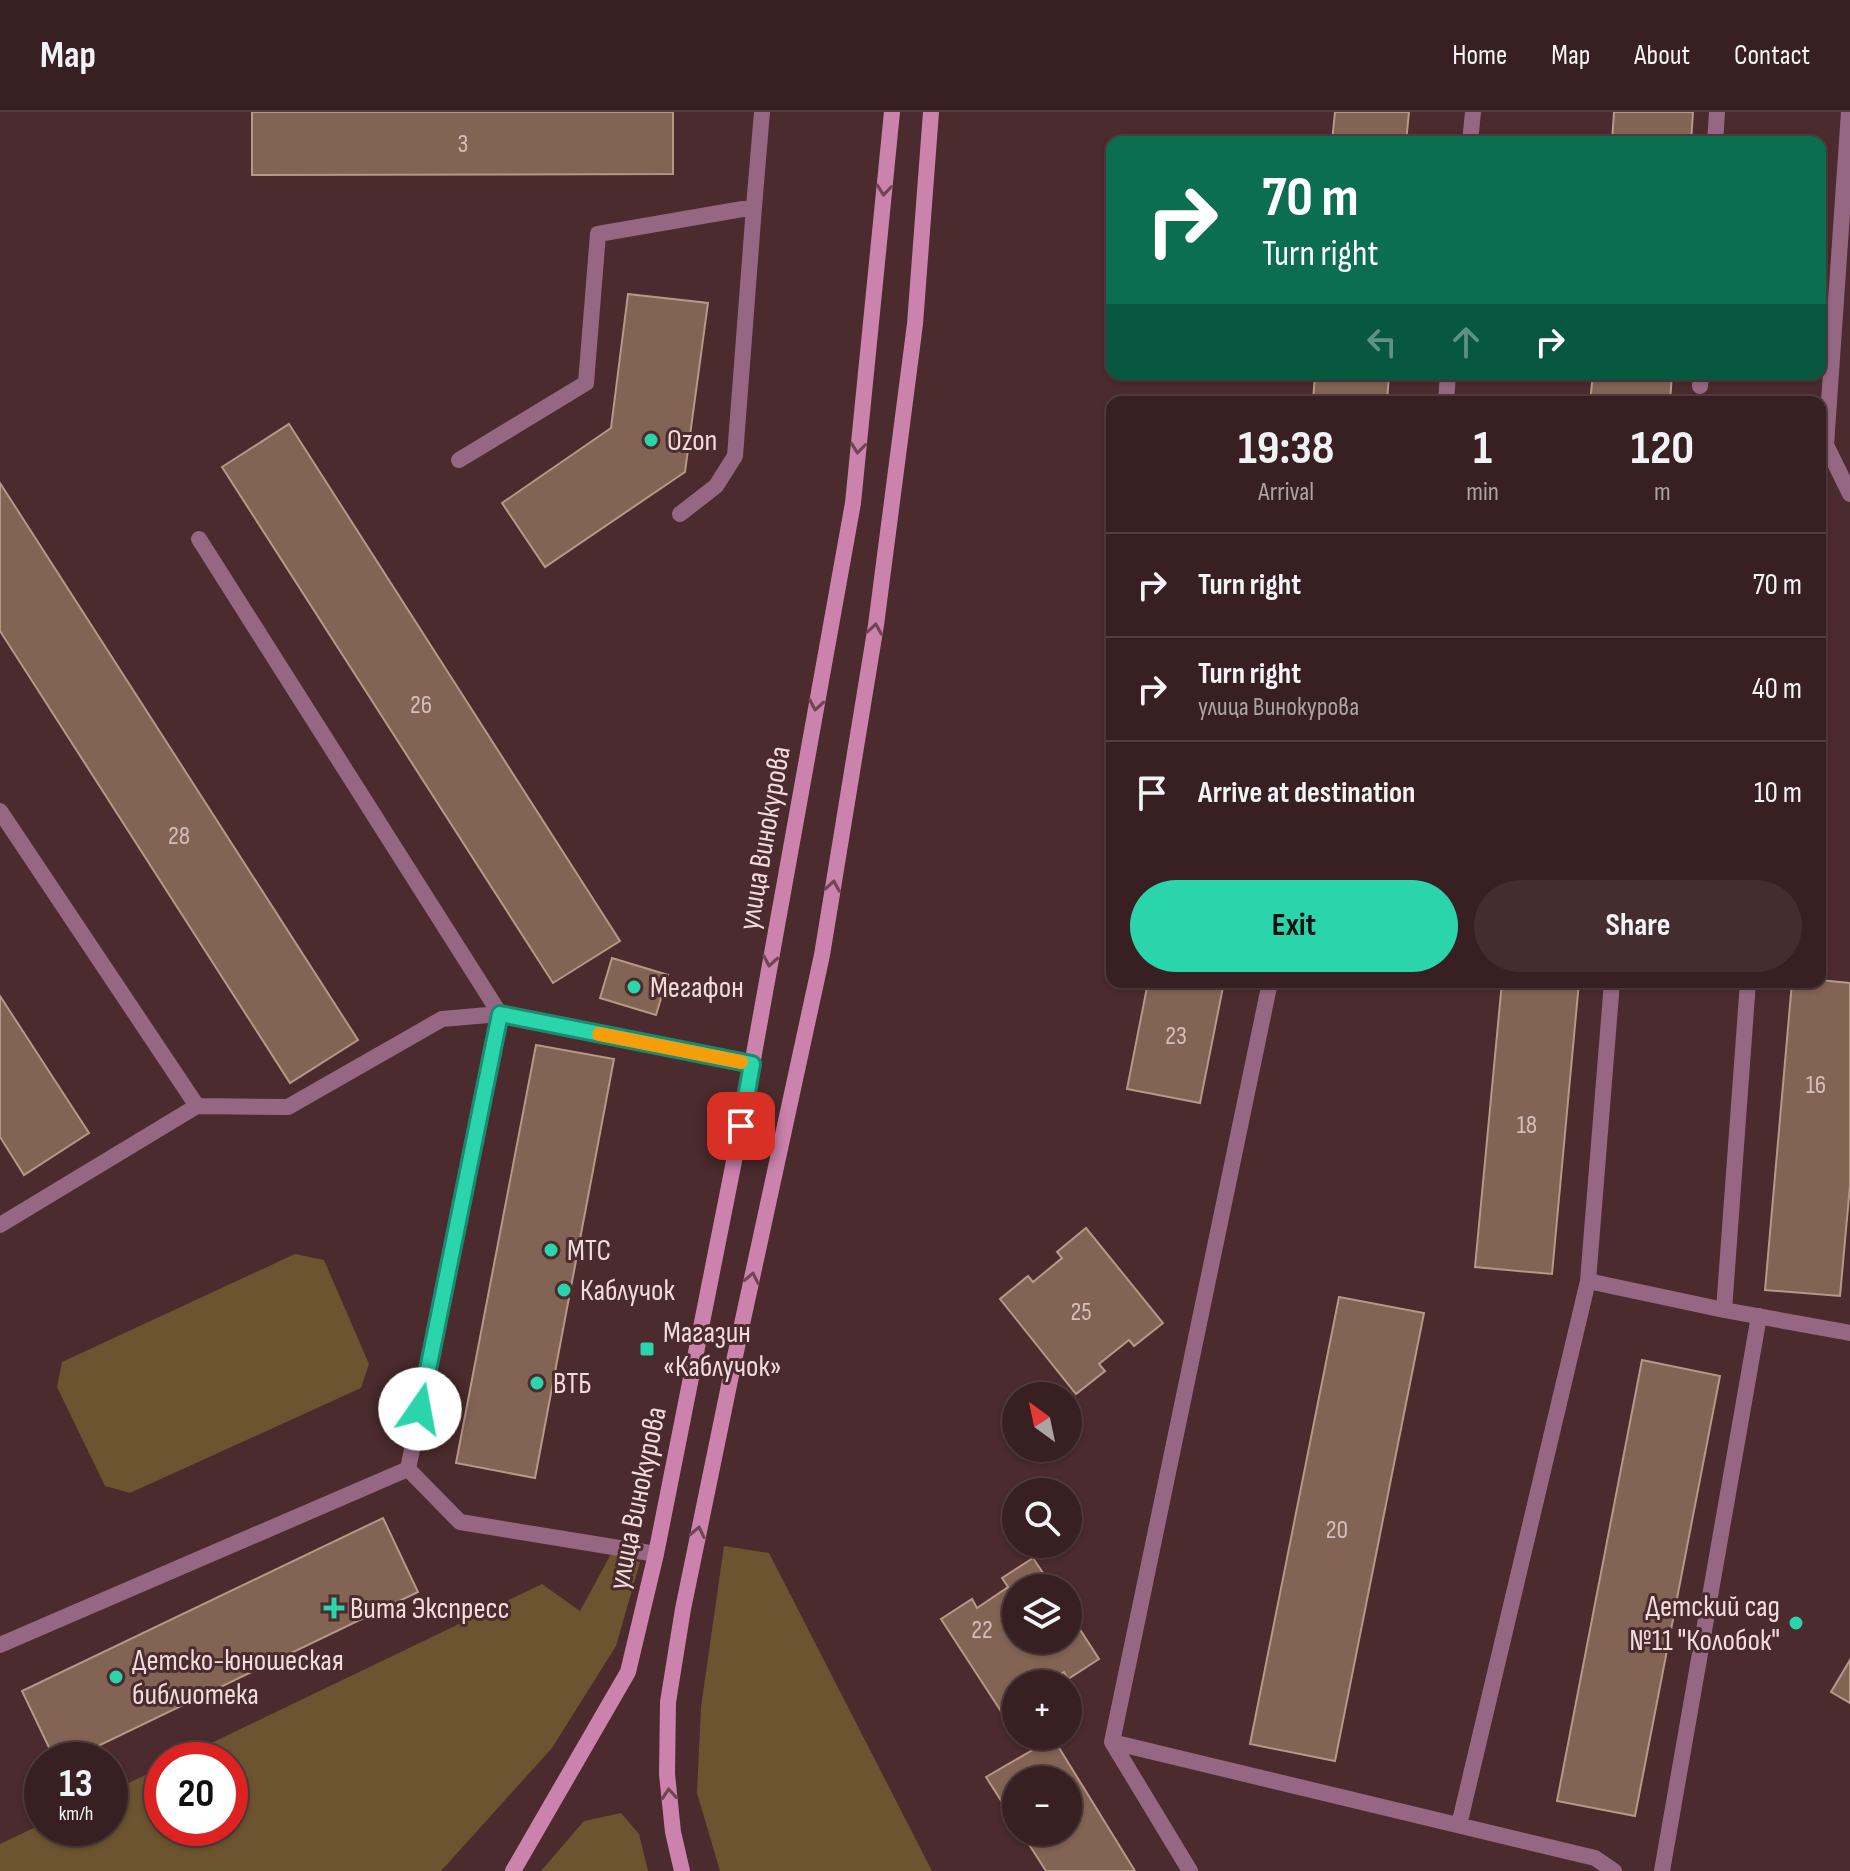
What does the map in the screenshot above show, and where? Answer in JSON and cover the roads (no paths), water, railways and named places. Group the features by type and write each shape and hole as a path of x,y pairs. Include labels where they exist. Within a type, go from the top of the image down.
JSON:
{"main road":[{"name":"улица Винокурова","path":"513,1871 628,1672 656,1554 752,1064 853,503 892,112"},
{"path":"682,1871 673,1832 667,1774 668,1702 683,1609 727,1392 822,955 876,625 915,324 931,112"}],"lane":[{"path":"680,514 716,486 735,456 762,112"},
{"path":"1471,136 1473,112"},
{"path":"1715,136 1717,112"},
{"path":"1849,112 1826,445 1850,494"},
{"path":"459,460 586,383 598,234 754,207"},
{"path":"199,539 500,1014 408,1469"},
{"path":"0,811 197,1106"},
{"path":"1190,1871 1112,1742 1269,988"},
{"path":"1459,1825 1588,1281 1612,988"},
{"path":"1724,1310 1748,988"},
{"path":"0,1225 197,1106 288,1107 442,1019 500,1014 752,1064"},
{"path":"1588,1281 1850,1333"},
{"path":"1662,1871 1759,1316"},
{"path":"408,1469 460,1522 656,1554"},
{"path":"0,1645 408,1469"},
{"path":"1112,1742 1595,1858 1614,1871"}],"place":[{"name":"Ozon","path":"651,440"},
{"name":"Мегафон","path":"634,987"},
{"name":"МТС","path":"551,1250"},
{"name":"Каблучок","path":"564,1290"},
{"name":"Магазин «Каблучок»","path":"647,1349"},
{"name":"ВТБ","path":"537,1383"},
{"name":"Вита Экспресс","path":"334,1608"},
{"name":"Детский сад №11 \"Колобок\"","path":"1796,1623"},
{"name":"Детско-юношеская библиотека","path":"116,1677"}]}
